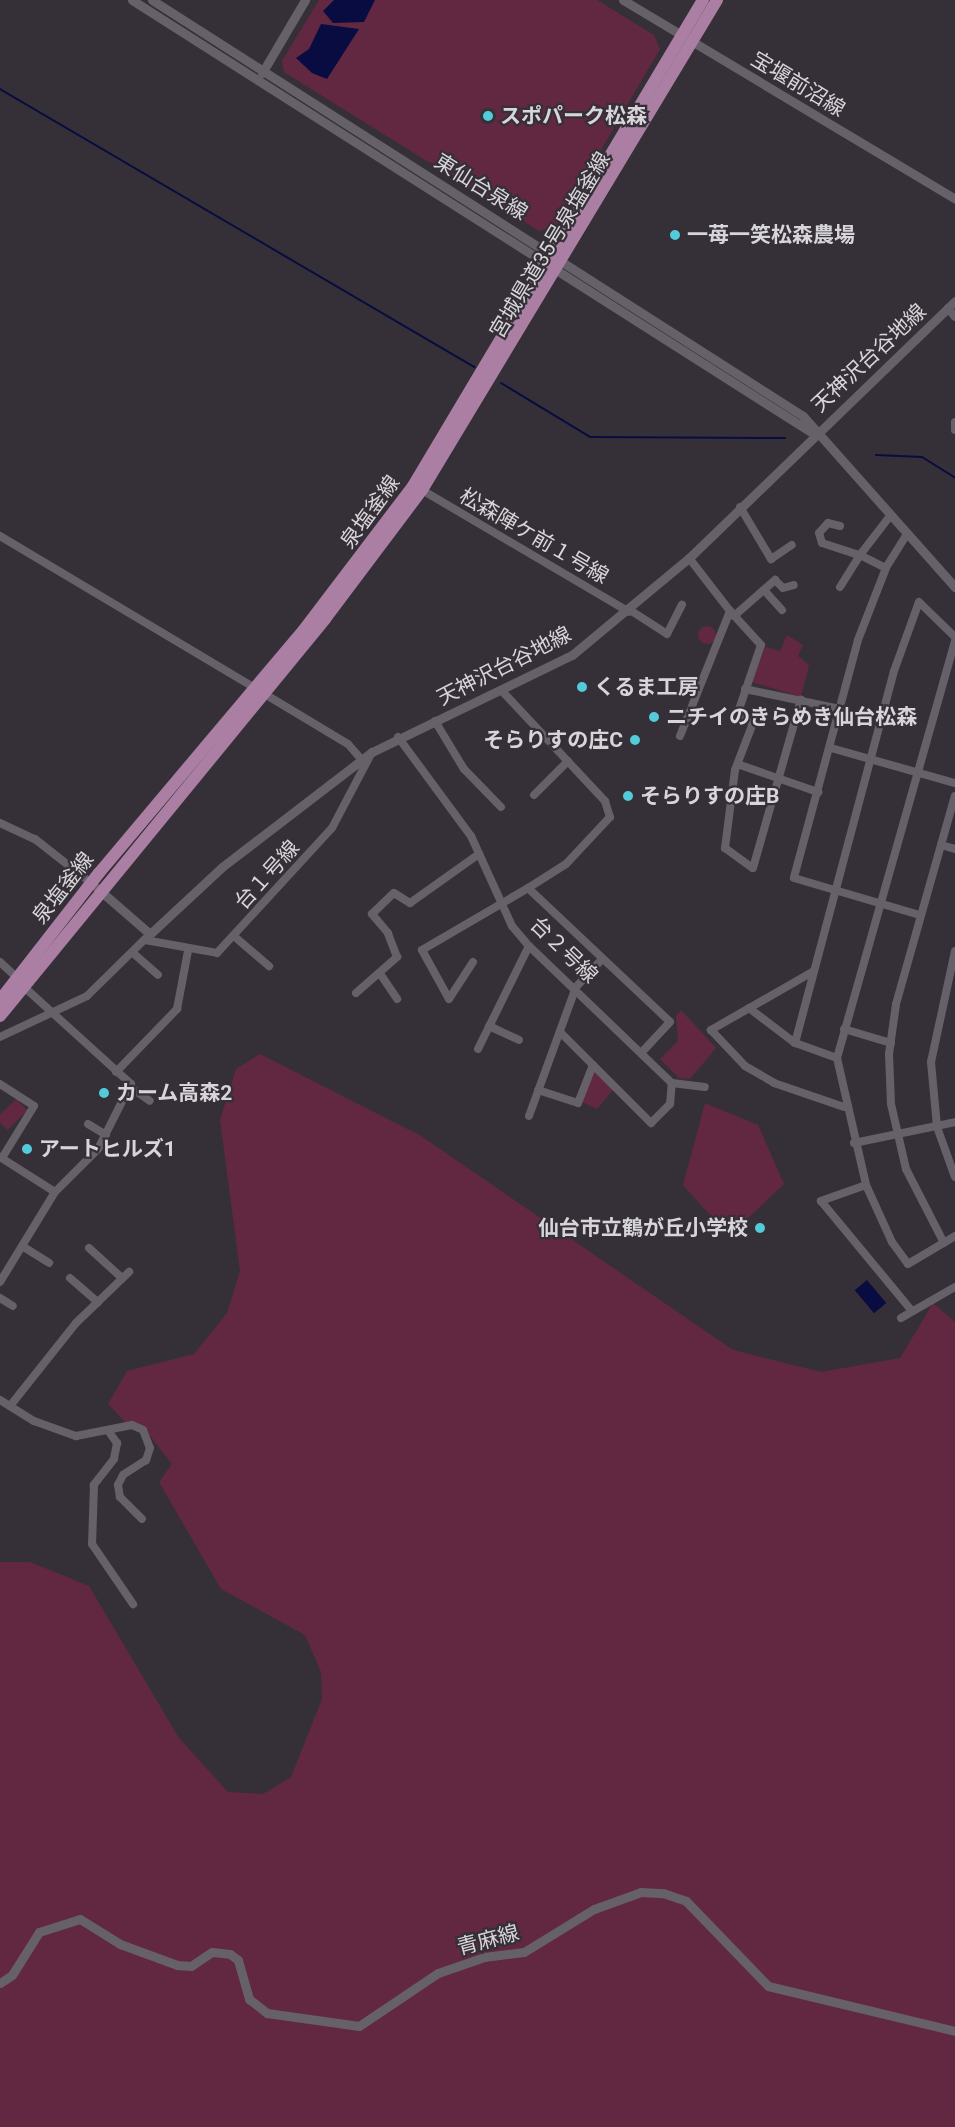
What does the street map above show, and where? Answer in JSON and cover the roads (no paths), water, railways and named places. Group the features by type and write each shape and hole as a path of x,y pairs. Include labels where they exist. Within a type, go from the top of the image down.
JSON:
{"main road":[{"path":"688,39 703,0"},
{"name":"宮城県道35号泉塩釜線","path":"489,387 551,268 688,39 717,0"},
{"name":"泉塩釜線","path":"259,690 353,568 427,466 551,268"},
{"name":"泉塩釜線","path":"0,1016 20,983 95,887 422,490 489,387"},
{"name":"泉塩釜線","path":"0,1000 20,983"}],"street":[{"path":"132,0 814,434 955,587"},
{"name":"東仙台泉線","path":"152,0 737,369 803,416 814,434"},
{"path":"257,80 305,0"},
{"name":"宝堰前沼線","path":"623,0 955,199"},
{"name":"天神沢台谷地線","path":"148,937 222,867 361,759 398,737 502,691 572,655 629,611 689,558 814,434 955,301"},
{"path":"948,308 955,317"},
{"path":"955,422 955,430"},
{"name":"松森陣ケ前１号線","path":"422,490 667,634 682,605"},
{"path":"740,507 771,559 792,545"},
{"path":"840,587 860,555 890,516"},
{"path":"840,526 828,523 819,533 822,543 860,555 886,567"},
{"path":"907,534 886,567 858,640 831,748 794,878 920,915"},
{"path":"0,536 348,744 361,759"},
{"path":"689,558 732,613 761,645 738,712 753,723 731,787 725,848 753,868 801,700"},
{"path":"680,736 732,613 775,580 783,588 794,585"},
{"path":"764,590 782,610"},
{"path":"795,1043 894,671 919,602 955,639 837,1058 844,1107 866,1185 892,1242 908,1264 955,1236"},
{"path":"745,689 841,709"},
{"path":"473,962 449,999 422,950 503,904 566,864 610,817 605,801 502,691"},
{"path":"435,721 464,769 501,807"},
{"name":"台２号線","path":"398,737 479,854 503,904 529,946 576,987 672,1083"},
{"path":"831,748 955,783"},
{"name":"台１号線","path":"148,937 188,951 217,953 235,937 332,828 372,752"},
{"path":"534,795 568,762"},
{"path":"740,765 818,792"},
{"path":"944,1243 917,1198 897,1135 891,1043 920,915 955,796"},
{"path":"0,823 35,839 95,887 148,937 87,996 0,1037"},
{"path":"941,845 955,849"},
{"path":"397,999 379,970 397,957 388,933 372,914 394,893 410,903 479,854"},
{"path":"528,888 670,1022 642,1052"},
{"path":"235,937 269,966"},
{"path":"478,1048 529,946"},
{"path":"116,1072 177,1009 188,951"},
{"path":"955,951 931,1062 938,1127 955,1177"},
{"path":"133,953 158,975"},
{"path":"529,1116 576,987 602,959"},
{"path":"0,962 49,1014 130,1087 150,1101"},
{"path":"814,971 711,1030 728,1051 774,1083 844,1107"},
{"path":"356,993 381,975"},
{"path":"749,1008 795,1043 837,1058"},
{"path":"489,1026 519,1040"},
{"path":"844,1029 891,1043"},
{"path":"560,1032 651,1123 670,1104 672,1083 705,1087"},
{"path":"538,1090 578,1103 593,1065"},
{"path":"0,1084 34,1106 1,1157 55,1192"},
{"path":"0,1282 3,1270 22,1246 55,1192 106,1135 130,1087"},
{"path":"854,1143 955,1122"},
{"path":"88,1124 106,1135"},
{"path":"866,1185 822,1201 912,1311"},
{"path":"22,1246 49,1263"},
{"path":"10,1406 98,1302 126,1275 88,1248"},
{"path":"70,1278 98,1302"},
{"path":"901,1318 955,1287"},
{"path":"0,1298 12,1306"},
{"path":"0,1400 56,1431 76,1436 109,1432 132,1425 143,1430 150,1448 146,1460 123,1475 118,1485 120,1497 142,1519"},
{"path":"109,1432 117,1443 114,1459 94,1485 93,1544 133,1604"},
{"name":"青麻線","path":"0,1983 12,1975 39,1932 80,1919 120,1944 177,1965 191,1966 212,1952 230,1954 238,1960 249,1999 267,2013 359,2026 438,1973 484,1957 524,1952 594,1909 640,1892 663,1893 686,1901 768,1986 955,2031"}],"waterway":[{"path":"0,89 474,367"},
{"path":"501,383 590,437 785,438"},
{"path":"876,455 922,457 955,478"}],"place":[{"name":"スポパーク松森","path":"488,116"},
{"name":"一苺一笑松森農場","path":"675,235"},
{"name":"くるま工房","path":"582,687"},
{"name":"ニチイのきらめき仙台松森","path":"654,717"},
{"name":"そらりすの庄C","path":"635,740"},
{"name":"そらりすの庄B","path":"628,796"},
{"name":"カーム高森2","path":"104,1093"},
{"name":"アートヒルズ1","path":"27,1149"},
{"name":"仙台市立鶴が丘小学校","path":"760,1228"}]}
